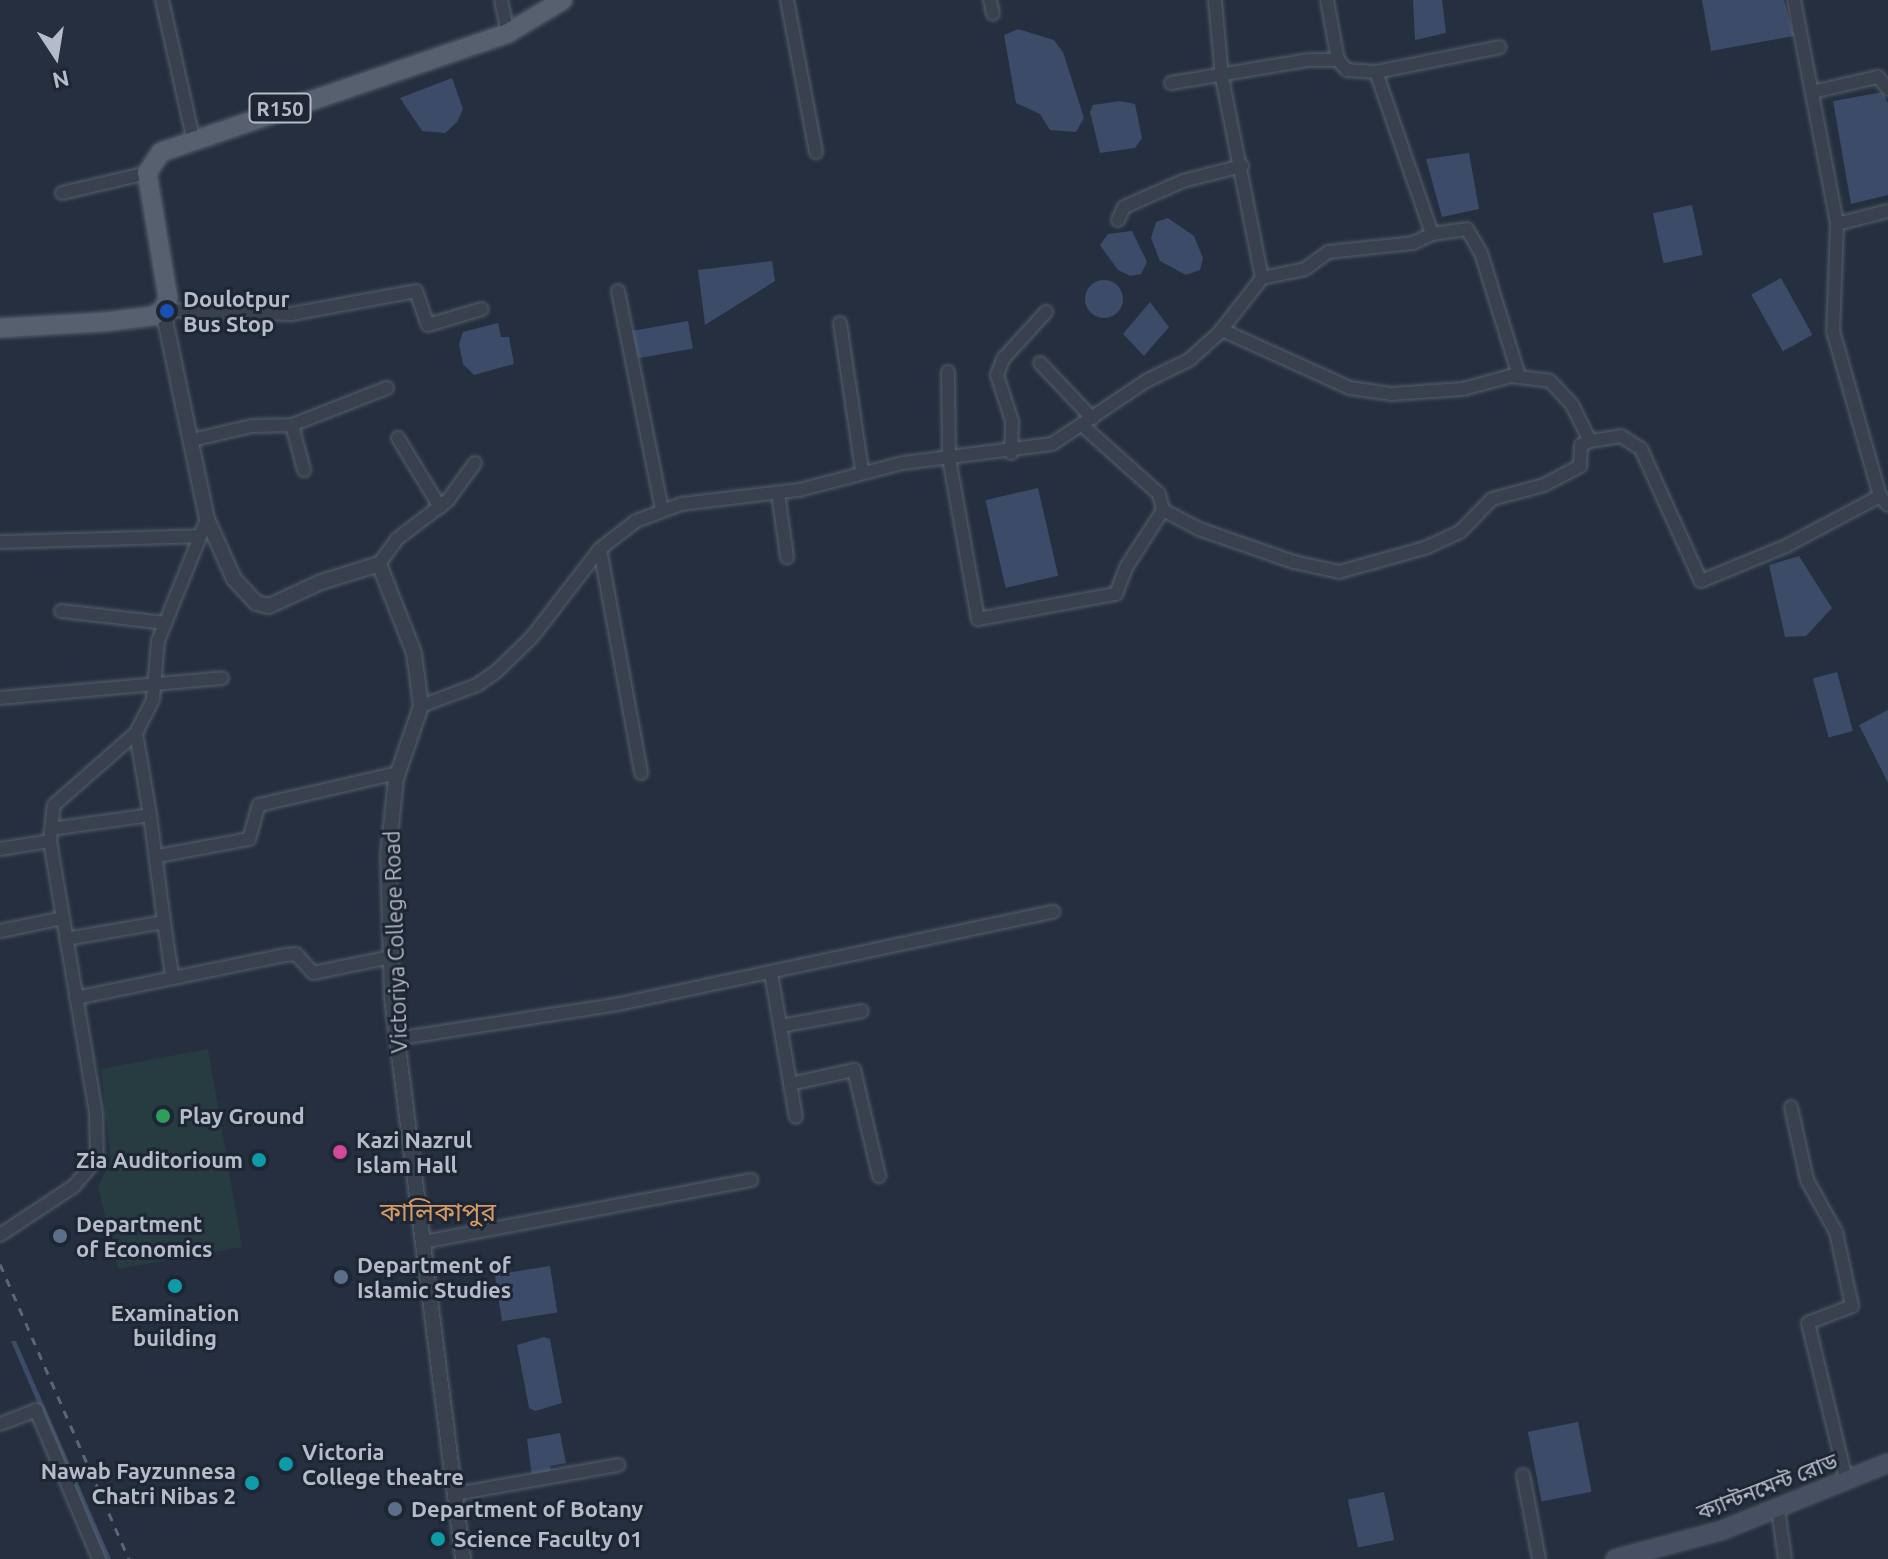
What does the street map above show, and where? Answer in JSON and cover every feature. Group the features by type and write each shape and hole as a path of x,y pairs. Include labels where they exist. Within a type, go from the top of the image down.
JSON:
{"main road":[{"name":"R150","path":"147,173 161,152 193,138 508,33 563,0"},
{"path":"0,328 104,322 153,316 163,310 168,298 147,173"},
{"name":"ক্যান্টনমেন্ট রোড","path":"1615,1559 1723,1530 1888,1463"}],"street":[{"path":"162,0 193,138"},
{"path":"501,0 508,33"},
{"path":"787,0 816,152"},
{"path":"990,0 993,14"},
{"path":"1215,0 1222,77 1262,278"},
{"path":"1327,0 1338,60 1347,70 1376,72 1500,47"},
{"path":"1163,510 1199,529 1294,562 1354,571 1372,558 1425,548 1460,532 1492,499 1563,477 1580,466 1581,445 1621,436 1641,449 1701,581 1884,500 1833,331 1837,224 1794,0"},
{"path":"1171,83 1222,77 1266,64 1338,60"},
{"path":"1376,72 1432,234"},
{"path":"1812,92 1878,77 1888,89"},
{"path":"1118,220 1124,207 1183,181 1242,166"},
{"path":"62,193 147,173"},
{"path":"1837,224 1888,211"},
{"path":"421,706 477,685 497,671 532,637 600,549 662,510 778,493 862,470 1011,453 1052,444 1189,360 1222,330 1262,278 1305,269 1328,252 1413,243 1432,234 1460,228 1471,234 1519,376"},
{"path":"475,463 440,507 397,539 379,564 262,606 234,579 207,519 163,310 291,314 416,291 428,325 482,309"},
{"path":"618,291 662,510"},
{"path":"1011,453 1012,421 997,375 1003,359 1046,312"},
{"path":"840,323 862,470"},
{"path":"1222,330 1350,388 1418,392 1519,376 1550,381 1590,441"},
{"path":"948,372 949,458 978,619 1116,594 1127,566 1163,510 1159,494 1087,422 1040,363"},
{"path":"192,440 265,424 292,425 387,388"},
{"path":"292,425 304,470"},
{"path":"398,438 440,507"},
{"path":"778,493 787,557"},
{"path":"0,1235 74,1186 97,1159 96,1113 50,835 54,805 136,733 154,685 158,641 207,519"},
{"path":"0,542 200,536"},
{"path":"600,549 641,773"},
{"name":"Victoriya College Road","path":"379,564 414,653 421,706 398,773 388,855 391,957 396,1039 463,1559"},
{"path":"61,611 165,623"},
{"path":"0,698 222,678"},
{"path":"136,733 158,856 172,975"},
{"path":"158,856 249,839 259,805 398,773"},
{"path":"0,849 50,835 150,815"},
{"path":"396,1039 619,1004 1053,912"},
{"path":"0,931 63,918"},
{"path":"66,939 164,922"},
{"path":"76,998 172,975 286,955 296,954 313,973 391,957"},
{"path":"771,973 796,1117"},
{"path":"781,1026 862,1011"},
{"path":"790,1084 854,1070 879,1176"},
{"path":"1791,1107 1807,1180 1836,1232 1852,1306 1808,1323 1846,1479"},
{"path":"423,1242 751,1180"},
{"path":"0,1424 35,1409 99,1559"},
{"path":"455,1494 618,1465"},
{"path":"1523,1475 1539,1559"},
{"path":"1778,1509 1785,1559"}],"green space":[{"name":"Play Ground","path":"208,1049 242,1247 118,1269 98,1186 111,1162 101,1069"}],"water":[{"path":"1413,0 1442,0 1446,33 1415,40"},
{"path":"1702,0 1784,0 1794,36 1711,51"},
{"path":"1018,29 1054,40 1063,52 1084,118 1076,132 1050,130 1040,114 1016,103 1004,35"},
{"path":"452,78 463,109 457,122 445,133 422,131 400,98"},
{"path":"1883,92 1888,103 1888,195 1851,204 1833,101"},
{"path":"1120,101 1135,104 1142,138 1135,148 1100,153 1090,112 1093,105"},
{"path":"1469,153 1479,209 1442,217 1426,159"},
{"path":"1692,205 1703,255 1663,263 1653,213"},
{"path":"1168,218 1194,236 1203,258 1200,270 1186,275 1160,261 1151,238 1156,222"},
{"path":"1132,231 1147,262 1141,274 1130,276 1118,270 1100,245 1108,234"},
{"path":"772,261 775,281 705,325 698,270"},
{"path":"1781,278 1813,335 1783,351 1751,294"},
{"path":"1104,280 1118,285 1123,299 1118,313 1104,318 1090,313 1085,299 1090,285"},
{"path":"1150,302 1169,327 1144,356 1123,334"},
{"path":"688,321 693,349 637,358 632,331"},
{"path":"498,323 501,337 509,337 514,364 474,375 463,364 459,344 463,332"},
{"path":"1038,488 1058,576 1006,588 985,500"},
{"path":"1799,556 1832,608 1806,636 1785,637 1769,565"},
{"path":"1837,672 1853,731 1829,737 1813,678"},
{"path":"1888,710 1888,783 1859,725"},
{"path":"550,1266 557,1312 502,1321 495,1275"},
{"path":"544,1337 550,1339 562,1403 535,1411 529,1408 517,1345"},
{"path":"11,1341 16,1341 111,1559 104,1559"},
{"path":"1578,1422 1592,1492 1541,1501 1528,1432"},
{"path":"560,1433 566,1463 550,1466 551,1474 532,1477 527,1439"},
{"path":"1384,1492 1394,1540 1358,1548 1348,1500"}],"railway":[{"path":"0,1264 129,1559"}],"place":[{"name":"Doulotpur Bus Stop","path":"167,311"},
{"name":"Play Ground","path":"163,1116"},
{"name":"Kazi Nazrul Islam Hall","path":"340,1152"},
{"name":"Zia Auditorioum","path":"259,1160"},
{"name":"Department of Economics","path":"60,1236"},
{"name":"Department of Islamic Studies","path":"341,1277"},
{"name":"Examination building","path":"175,1286"},
{"name":"Victoria College theatre","path":"286,1464"},
{"name":"Nawab Fayzunnesa Chatri Nibas 2","path":"252,1483"},
{"name":"Department of Botany","path":"395,1509"},
{"name":"Science Faculty 01","path":"438,1539"}],"district":[{"name":"কালিকাপুর","path":"438,1212"}]}
